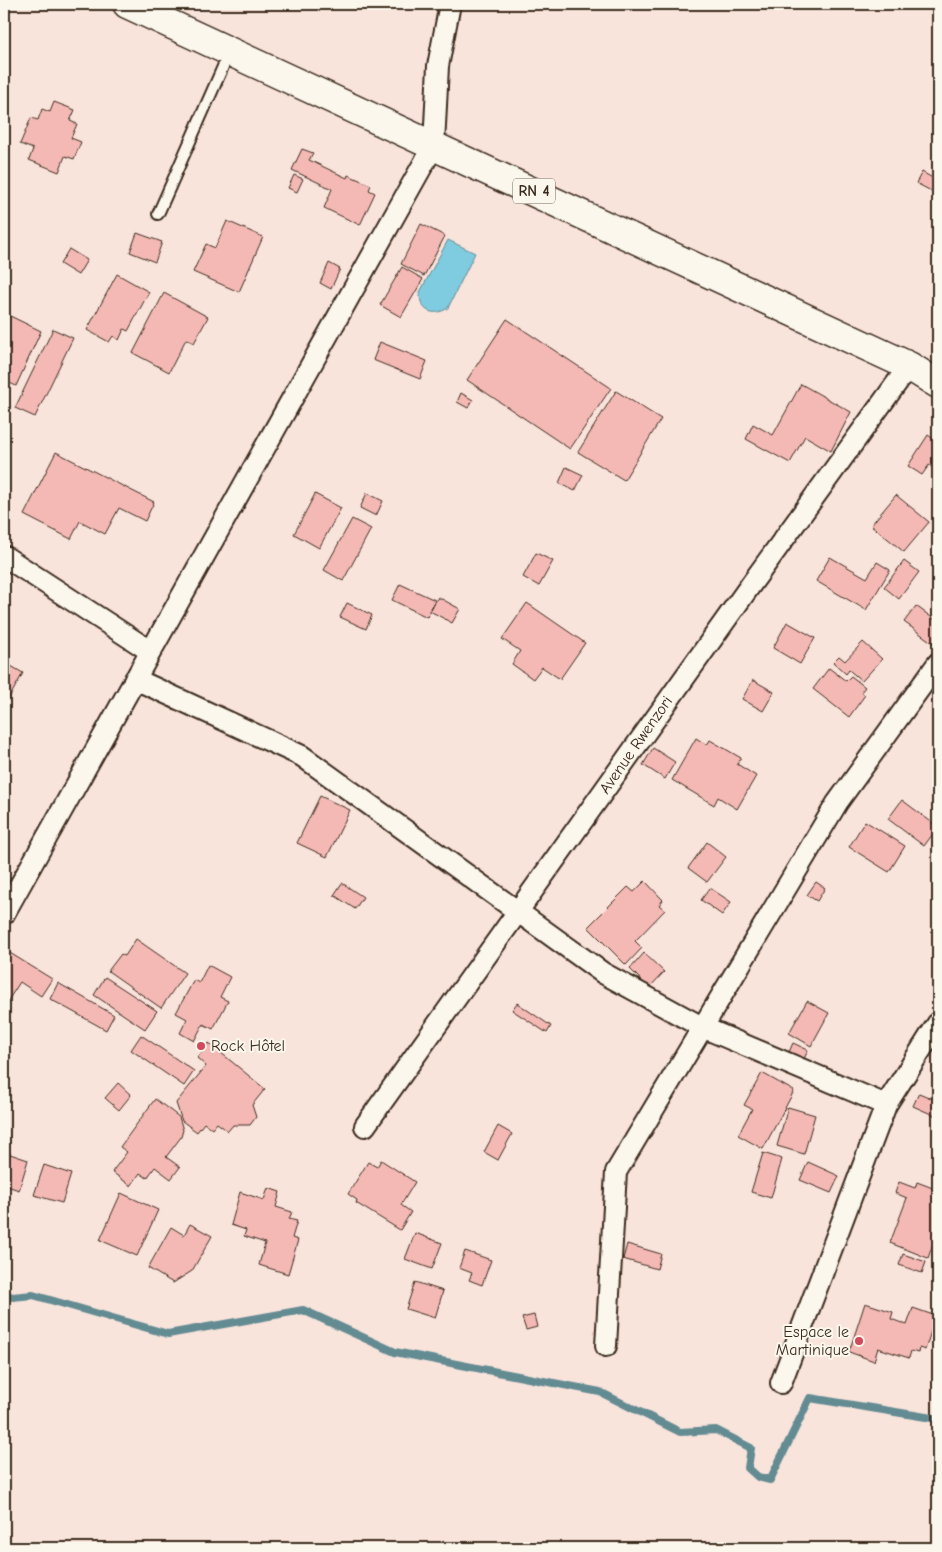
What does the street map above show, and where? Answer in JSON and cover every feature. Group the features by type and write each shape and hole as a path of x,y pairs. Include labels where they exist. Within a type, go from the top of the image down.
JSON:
{"highway":[{"name":"RN 4","path":"127,4 230,50 909,366 938,384"}],"street":[{"path":"4,914 434,145 438,66 450,4"},
{"name":"Avenue Rwenzori","path":"366,1126 752,583 909,366"},
{"path":"4,556 150,651"},
{"path":"606,1346 616,1172 837,803 938,663"},
{"path":"135,679 302,756 603,973 702,1027 886,1105"},
{"path":"781,1383 886,1105 938,1023"}],"lane":[{"path":"158,214 230,50"}],"water":[{"path":"448,240 475,253 448,308 432,312 424,308 420,292"}],"building":[{"path":"54,102 75,110 70,121 77,124 71,138 81,142 74,159 65,156 59,172 29,160 33,149 20,144 31,118 38,120 42,109 50,112"},
{"path":"302,149 313,153 309,160 347,178 348,175 371,185 369,190 375,193 360,225 324,208 332,189 292,170"},
{"path":"922,172 938,181 933,192 916,183"},
{"path":"294,175 303,179 297,192 288,188"},
{"path":"227,221 263,237 239,292 193,272 206,244 215,248"},
{"path":"421,224 445,236 424,276 401,264"},
{"path":"137,233 162,242 155,262 130,252"},
{"path":"69,249 87,260 78,275 60,264"},
{"path":"329,263 340,269 331,289 320,283"},
{"path":"402,267 423,279 401,317 380,305"},
{"path":"117,274 149,292 128,331 124,329 119,340 113,336 109,342 87,330"},
{"path":"164,293 208,317 194,343 186,339 169,372 133,353"},
{"path":"4,313 41,331 16,386 4,380"},
{"path":"507,319 611,388 570,449 467,380"},
{"path":"53,329 73,338 35,417 15,408"},
{"path":"380,342 427,361 420,379 373,360"},
{"path":"801,384 851,412 831,451 805,436 790,463 746,439 753,424 773,435"},
{"path":"616,391 661,419 624,480 578,452"},
{"path":"461,393 473,400 468,408 457,402"},
{"path":"928,435 938,442 938,471 929,465 922,475 908,466"},
{"path":"56,452 154,502 145,521 119,508 105,534 80,521 71,539 24,515"},
{"path":"566,467 583,475 575,491 559,483"},
{"path":"367,493 383,501 376,516 360,508"},
{"path":"315,494 341,508 319,548 294,534"},
{"path":"896,495 929,522 904,552 871,525"},
{"path":"352,519 371,529 343,581 324,570"},
{"path":"536,553 553,561 539,586 523,577"},
{"path":"830,557 867,578 877,562 890,570 866,610 816,581"},
{"path":"904,561 919,572 899,599 884,587"},
{"path":"400,584 435,600 427,617 392,600"},
{"path":"438,597 460,609 452,623 430,611"},
{"path":"347,603 372,615 366,629 340,617"},
{"path":"527,603 585,643 560,679 542,667 533,679 512,664 520,651 502,639"},
{"path":"916,606 938,622 937,646 904,622"},
{"path":"787,622 815,638 800,664 773,648"},
{"path":"863,642 882,659 862,681 849,670 846,674 833,662 839,656 845,661"},
{"path":"4,662 23,673 4,707"},
{"path":"829,668 846,681 851,676 865,687 861,692 865,695 849,717 813,689"},
{"path":"753,680 774,692 763,711 742,699"},
{"path":"938,711 938,724 932,720"},
{"path":"696,738 707,745 710,740 741,758 737,764 756,776 737,809 718,797 714,805 672,780"},
{"path":"653,748 675,762 665,779 643,765"},
{"path":"320,796 350,810 327,857 297,843"},
{"path":"902,800 938,827 924,846 888,819"},
{"path":"865,821 905,846 889,872 849,847"},
{"path":"707,842 726,857 707,882 688,868"},
{"path":"645,881 663,900 659,905 665,910 635,941 642,948 626,965 588,927 628,887 634,892"},
{"path":"816,882 825,888 817,901 807,895"},
{"path":"342,883 363,897 355,909 334,895"},
{"path":"710,888 731,902 722,915 701,900"},
{"path":"136,939 185,973 161,1008 108,971 121,954 125,956"},
{"path":"5,950 52,979 41,996 20,982 7,1002 4,1000"},
{"path":"644,953 664,972 649,988 630,969"},
{"path":"208,965 230,977 220,997 228,1001 213,1029 203,1024 194,1041 180,1033 187,1019 176,1013 194,980 199,983"},
{"path":"105,977 157,1011 145,1029 94,995"},
{"path":"58,983 114,1015 106,1030 50,999"},
{"path":"807,1001 829,1013 811,1046 789,1033"},
{"path":"517,1003 551,1026 547,1033 512,1010"},
{"path":"141,1035 194,1071 184,1086 131,1050"},
{"path":"209,1043 265,1089 252,1105 256,1117 250,1125 233,1125 228,1131 217,1123 212,1129 204,1123 197,1132 182,1121 176,1103 206,1066 197,1058"},
{"path":"793,1043 808,1050 804,1059 789,1052"},
{"path":"762,1073 794,1091 763,1149 738,1135 752,1109 744,1105"},
{"path":"118,1083 131,1095 119,1110 105,1098"},
{"path":"919,1093 938,1101 938,1117 913,1106"},
{"path":"155,1099 179,1117 183,1130 181,1137 166,1157 180,1167 171,1179 155,1167 147,1178 140,1173 131,1186 112,1172 127,1152 120,1147"},
{"path":"788,1107 815,1115 804,1154 777,1146"},
{"path":"498,1126 512,1134 498,1160 484,1152"},
{"path":"4,1152 28,1160 19,1190 4,1185"},
{"path":"763,1153 782,1159 771,1198 751,1192"},
{"path":"381,1160 415,1182 401,1205 411,1212 400,1230 356,1203 357,1200 348,1194 368,1162 377,1167"},
{"path":"808,1162 839,1176 831,1193 800,1180"},
{"path":"44,1165 71,1174 62,1203 34,1195"},
{"path":"899,1182 915,1188 917,1182 938,1190 938,1230 928,1258 890,1243 907,1198 895,1193"},
{"path":"268,1188 280,1192 276,1207 292,1212 289,1219 297,1221 292,1238 298,1240 288,1274 259,1265 265,1243 244,1236 246,1230 231,1225 240,1192 264,1200"},
{"path":"121,1193 158,1210 137,1256 100,1240"},
{"path":"190,1224 212,1236 192,1271 173,1283 148,1268 171,1227 184,1235"},
{"path":"415,1233 442,1243 432,1269 405,1259"},
{"path":"627,1244 661,1254 657,1269 623,1259"},
{"path":"465,1251 491,1260 482,1285 469,1280 472,1273 459,1268"},
{"path":"903,1254 926,1262 922,1273 899,1265"},
{"path":"415,1282 443,1291 435,1318 406,1309"},
{"path":"865,1303 893,1312 891,1319 907,1325 913,1308 936,1316 925,1350 919,1348 918,1353 911,1351 909,1358 878,1348 874,1361 849,1352"},
{"path":"534,1315 537,1327 526,1330 522,1318"}],"waterway":[{"path":"4,1293 12,1297 33,1295 168,1334 303,1310 395,1352 600,1392 680,1432 716,1430 751,1448 748,1468 758,1477 770,1480 810,1398 938,1419"}],"place":[{"name":"Rock Hôtel","path":"201,1046"},
{"name":"Espace le Martinique","path":"859,1341"}]}
